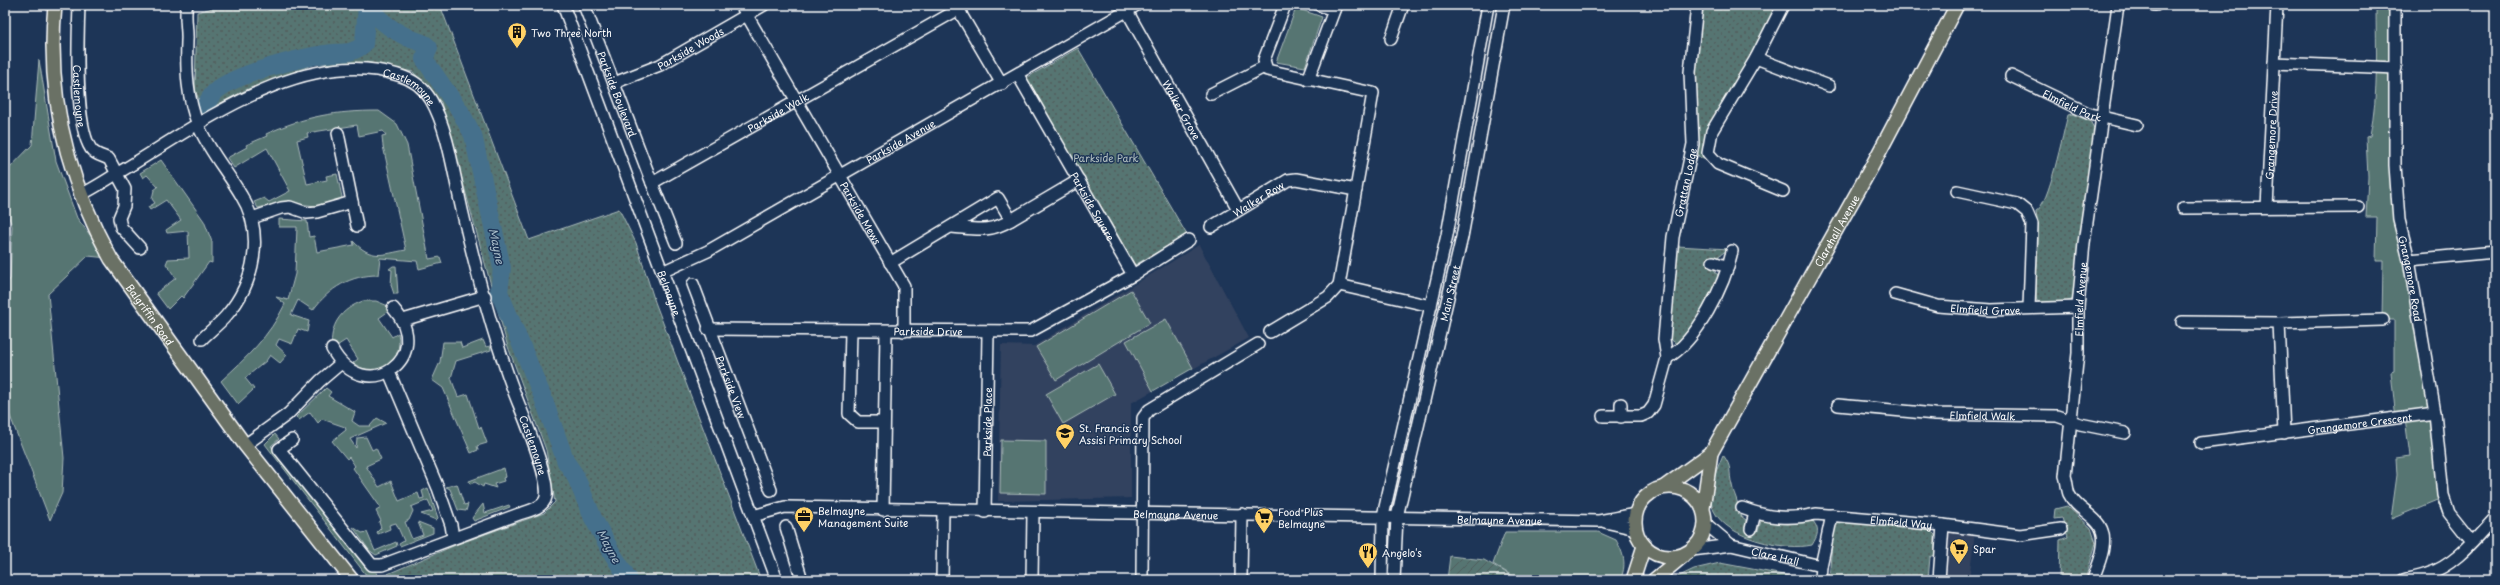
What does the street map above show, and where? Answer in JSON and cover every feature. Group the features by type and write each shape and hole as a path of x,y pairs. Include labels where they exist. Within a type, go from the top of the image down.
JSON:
{"main road":[{"name":"Balgriffin Road","path":"55,5 52,41 56,102 65,152 94,229 111,259 245,445 352,580"},
{"name":"Clarehall Avenue","path":"1703,508 1711,452 1872,166 1956,5"},
{"name":"Clarehall Avenue","path":"1664,488 1711,452"},
{"path":"1654,580 1688,553 1704,534 1706,524 1703,508 1695,496 1685,490 1664,488 1648,495 1640,504 1636,514 1636,529 1644,546 1661,557 1688,553"},
{"path":"1633,580 1644,546"}],"street":[{"name":"Castlemoyne","path":"78,5 78,71 84,128 90,148 96,154 109,159 125,189 124,206 120,218 121,227 140,248"},
{"path":"187,5 188,96 198,125 208,146 242,196 252,218 254,241 254,261 250,276 226,316 202,339"},
{"name":"Belmayne","path":"563,5 778,580"},
{"name":"Parkside Boulevard","path":"584,5 652,183"},
{"name":"Parkside Woods","path":"614,83 660,65 744,10 764,5"},
{"path":"1264,67 1264,60 1285,5"},
{"path":"1308,80 1335,8 1319,5"},
{"path":"1391,39 1404,5"},
{"name":"Main Street","path":"1382,580 1383,516 1431,306 1461,165 1488,5"},
{"name":"Main Street","path":"1394,580 1397,517 1463,230 1504,5"},
{"name":"Grattan Lodge","path":"1603,416 1641,416 1651,409 1660,389 1667,358 1664,339 1673,237 1693,144 1690,72 1697,5"},
{"name":"Grattan Lodge","path":"1783,5 1756,58 1712,131 1708,153 1718,164 1783,191"},
{"name":"Elmfield Avenue","path":"2093,580 2103,546 2099,522 2077,504 2069,494 2065,476 2078,353 2078,307 2084,243 2118,5"},
{"name":"Grangemore Drive","path":"2267,207 2277,5"},
{"name":"Grangemore Road","path":"2395,5 2396,173 2399,220 2408,260 2434,413 2443,495 2449,513 2472,542"},
{"path":"959,7 1002,84"},
{"name":"Parkside Walk","path":"652,183 959,7"},
{"name":"Parkside Avenue","path":"662,272 708,251 840,174 1018,75 1132,8"},
{"name":"Walker Grove","path":"1132,8 1238,209"},
{"name":"Parkside Mews","path":"744,10 904,286 904,331"},
{"path":"1756,58 1830,86"},
{"path":"2274,63 2396,68"},
{"path":"1264,67 1270,72 1373,93 1339,285 1328,297 1270,332"},
{"path":"1211,94 1264,67"},
{"name":"Castlemoyne","path":"80,195 198,125 256,94 311,74 334,70 376,70 398,75 416,83 431,100 440,121 485,296 507,373 535,449 545,483 546,498 544,503 537,507 453,537 382,565 372,565 279,450 292,440"},
{"name":"Parkside Square","path":"1018,75 1133,275"},
{"name":"Elmfield Park","path":"2011,76 2102,118 2137,125"},
{"path":"338,134 357,226"},
{"name":"Walker Row","path":"1211,227 1238,209 1288,180 1296,179 1356,190"},
{"path":"952,227 984,230 996,229 1079,180"},
{"path":"652,183 676,243"},
{"path":"1957,191 2017,204 2027,212 2032,224 2029,308"},
{"path":"890,263 998,198 1011,220"},
{"path":"252,218 281,208 312,212 352,202"},
{"path":"2183,208 2358,207"},
{"name":"Parkside Drive","path":"708,328 988,333 1031,331 1133,275 1189,240"},
{"path":"1667,358 1676,353 1691,336 1723,283 1732,251"},
{"path":"2408,260 2495,252"},
{"path":"1713,262 1728,267"},
{"name":"Parkside View","path":"693,284 708,328 771,490"},
{"path":"1339,285 1431,306"},
{"name":"Elmfield Grove","path":"1895,294 1938,306 1991,310 2078,307"},
{"path":"403,320 485,296"},
{"path":"332,349 340,364 356,374 368,377 389,372 401,360 406,349 408,336 403,320 393,308"},
{"path":"2182,322 2279,323 2383,320"},
{"path":"2279,323 2284,433"},
{"path":"851,331 849,414 858,422 884,422"},
{"path":"883,510 886,331"},
{"name":"Parkside Place","path":"985,512 988,333"},
{"path":"1142,580 1143,418 1149,410 1258,344"},
{"path":"245,445 288,414 320,381 340,364"},
{"path":"389,372 438,488 452,525 453,537"},
{"path":"1621,404 1621,417"},
{"name":"Elmfield Walk","path":"1838,405 1935,414 2057,416 2071,421 2125,434"},
{"name":"Grangemore Crescent","path":"2201,443 2434,413"},
{"name":"Belmayne Avenue","path":"754,516 785,507 943,512 1242,514 1599,521 1636,529"},
{"name":"Elmfield Way","path":"1742,508 1755,513 1796,519 1816,514 1832,515 1943,525 2020,535 2061,530"},
{"path":"942,580 943,512"},
{"path":"1032,580 1033,513"},
{"path":"1751,529 1755,513"},
{"path":"1241,580 1242,514"},
{"name":"Belmayne Avenue","path":"1599,521 1636,514"},
{"path":"1820,580 1821,566 1832,515"},
{"path":"2403,580 2429,577 2460,554 2495,518"},
{"name":"Clare Hall","path":"1706,524 1731,545"},
{"path":"1939,580 1943,525"},
{"path":"786,527 802,580"},
{"name":"Clare Hall","path":"1688,553 1731,545 1821,566"}],"shaded area":[{"path":"1199,245 1249,338 1131,403 1131,498 998,501 1001,345 1034,346"},
{"path":"1952,530 1975,531 1969,580 1944,580 1949,534"}],"green space":[{"path":"225,5 440,5 529,240 619,209 636,243 655,302 761,580 384,580 383,576 458,544 544,513 555,502 546,450 507,344 441,102 413,72 366,62 315,64 248,89 203,112 195,89 197,12"},
{"path":"1703,5 1778,5 1755,52 1709,128 1712,163 1699,157 1694,122 1696,61"},
{"path":"2376,5 2389,5 2395,165 2440,455 2453,518 2448,522 2443,515 2437,500 2391,519 2397,475 2396,458 2410,456 2405,419 2396,419 2391,372 2394,371 2394,320 2382,320 2383,261 2376,261 2377,217 2366,217 2368,177 2366,137 2370,136 2375,103"},
{"path":"1296,8 1322,17 1305,67 1276,62"},
{"name":"Parkside Park","path":"1078,48 1187,235 1135,265 1026,78"},
{"path":"39,60 56,161 77,218 108,258 88,256 48,294 64,458 62,493 50,520 5,403 5,286 10,279 12,226 5,206 5,173 32,145"},
{"path":"379,111 397,124 407,145 429,259 440,257 442,263 419,269 417,261 380,258 378,275 359,277 341,284 326,295 313,310 298,300 291,315 309,321 307,332 298,329 292,344 279,339 276,345 287,355 280,363 270,355 266,361 245,378 254,389 238,404 221,381 257,346 272,327 285,304 276,297 288,300 295,274 297,227 279,227 279,219 307,221 309,237 314,236 317,252 354,245 353,241 372,254 384,254 406,250 383,146 382,136 386,135 383,131 359,136 357,125 307,133 308,137 297,140 307,184 327,180 326,176 337,174 342,197 340,201 316,206 282,202 258,208 254,202 264,198 269,202 290,191 267,148 234,168 227,158 247,147 246,145 267,136 266,134 294,123 321,116 349,112"},
{"path":"2072,114 2090,121 2095,130 2082,215 2075,298 2061,303 2045,303 2037,301 2036,297 2038,232 2036,211 2041,206 2051,183 2068,115"},
{"path":"161,160 204,221 212,242 212,263 209,262 183,298 181,296 168,309 156,293 176,278 166,264 168,259 189,258 188,231 167,233 166,230 181,220 166,200 150,210 148,207 155,203 152,199 154,190 158,187 147,175 143,178 140,173"},
{"path":"1677,246 1729,249 1714,259 1713,268 1720,278 1690,331 1678,345 1669,338"},
{"path":"396,266 398,294 394,294 391,285 392,270 389,269"},
{"path":"1131,290 1150,323 1056,380 1036,347"},
{"path":"363,301 376,301 393,308 379,318 392,337 398,333 399,344 393,361 388,366 380,370 372,371 353,363 358,359 346,340 332,349 332,332 338,319 348,308"},
{"path":"1166,319 1193,368 1153,391 1126,341"},
{"path":"483,340 486,347 490,346 491,350 456,361 451,378 458,397 468,394 479,428 481,427 487,443 477,446 478,450 471,453 443,388 432,380 440,362 443,342 460,342 462,348"},
{"path":"1098,364 1115,394 1063,424 1046,394"},
{"path":"326,388 331,392 328,396 355,412 352,421 359,426 370,426 377,418 386,423 350,439 356,448 357,438 366,437 372,450 376,448 381,459 366,466 379,487 391,481 399,501 418,493 420,499 424,498 422,491 428,488 438,518 436,520 421,514 433,511 428,500 411,507 413,511 409,520 405,522 412,539 423,535 418,522 433,528 433,533 400,546 399,544 404,541 396,523 389,525 390,529 378,534 377,532 381,528 379,522 381,521 376,511 381,508 353,468 355,466 349,457 347,459 332,441 346,430 345,427 322,419 318,423 310,412 299,420 296,417"},
{"path":"275,434 279,439 271,446 337,527 365,567 377,571 376,580 370,580 265,444"},
{"path":"1001,440 1046,441 1046,494 1000,493"},
{"path":"1723,455 1729,467 1737,502 1737,513 1746,520 1745,529 1758,531 1761,521 1788,524 1813,521 1817,527 1817,533 1812,545 1787,546 1758,541 1731,529 1721,521 1714,511 1711,490"},
{"path":"504,468 506,477 503,478 504,481 494,484 496,488 484,484 483,487 475,482 470,484 469,481"},
{"path":"457,484 464,505 468,504 466,511 458,510 450,489 446,487"},
{"path":"483,504 485,513 509,505 510,507 474,521 472,518"},
{"path":"2067,506 2091,528 2096,543 2085,580 2059,580 2060,540 2068,537 2062,518 2054,519 2055,509"},
{"path":"1850,521 1931,531 1935,535 1935,555 1930,557 1928,580 1829,580 1833,531 1838,522"},
{"path":"353,527 362,533 367,532 375,551 396,542 397,546 376,555 369,550"},
{"path":"1505,532 1598,532 1616,540 1624,560 1622,575 1620,580 1519,580 1493,564"},
{"path":"1450,556 1484,560 1519,580 1447,580"},
{"path":"1720,563 1806,580 1671,580 1694,569"}],"waterway":[{"path":"203,109 216,91 225,85 252,73 300,59 331,53 350,52 359,48 364,44 367,5"},
{"name":"Mayne","path":"369,5 377,16 392,28 429,48 424,59 460,111 473,135 502,268 499,292 542,395 566,462 575,475 593,518 629,580"}],"place":[{"name":"Two Three North","path":"517,49"},
{"name":"St. Francis of Assisi Primary School","path":"1065,450"},
{"name":"Belmayne Management Suite","path":"804,533"},
{"name":"Food Plus Belmayne","path":"1264,534"},
{"name":"Spar","path":"1959,565"},
{"name":"Angelo's","path":"1368,569"}]}
